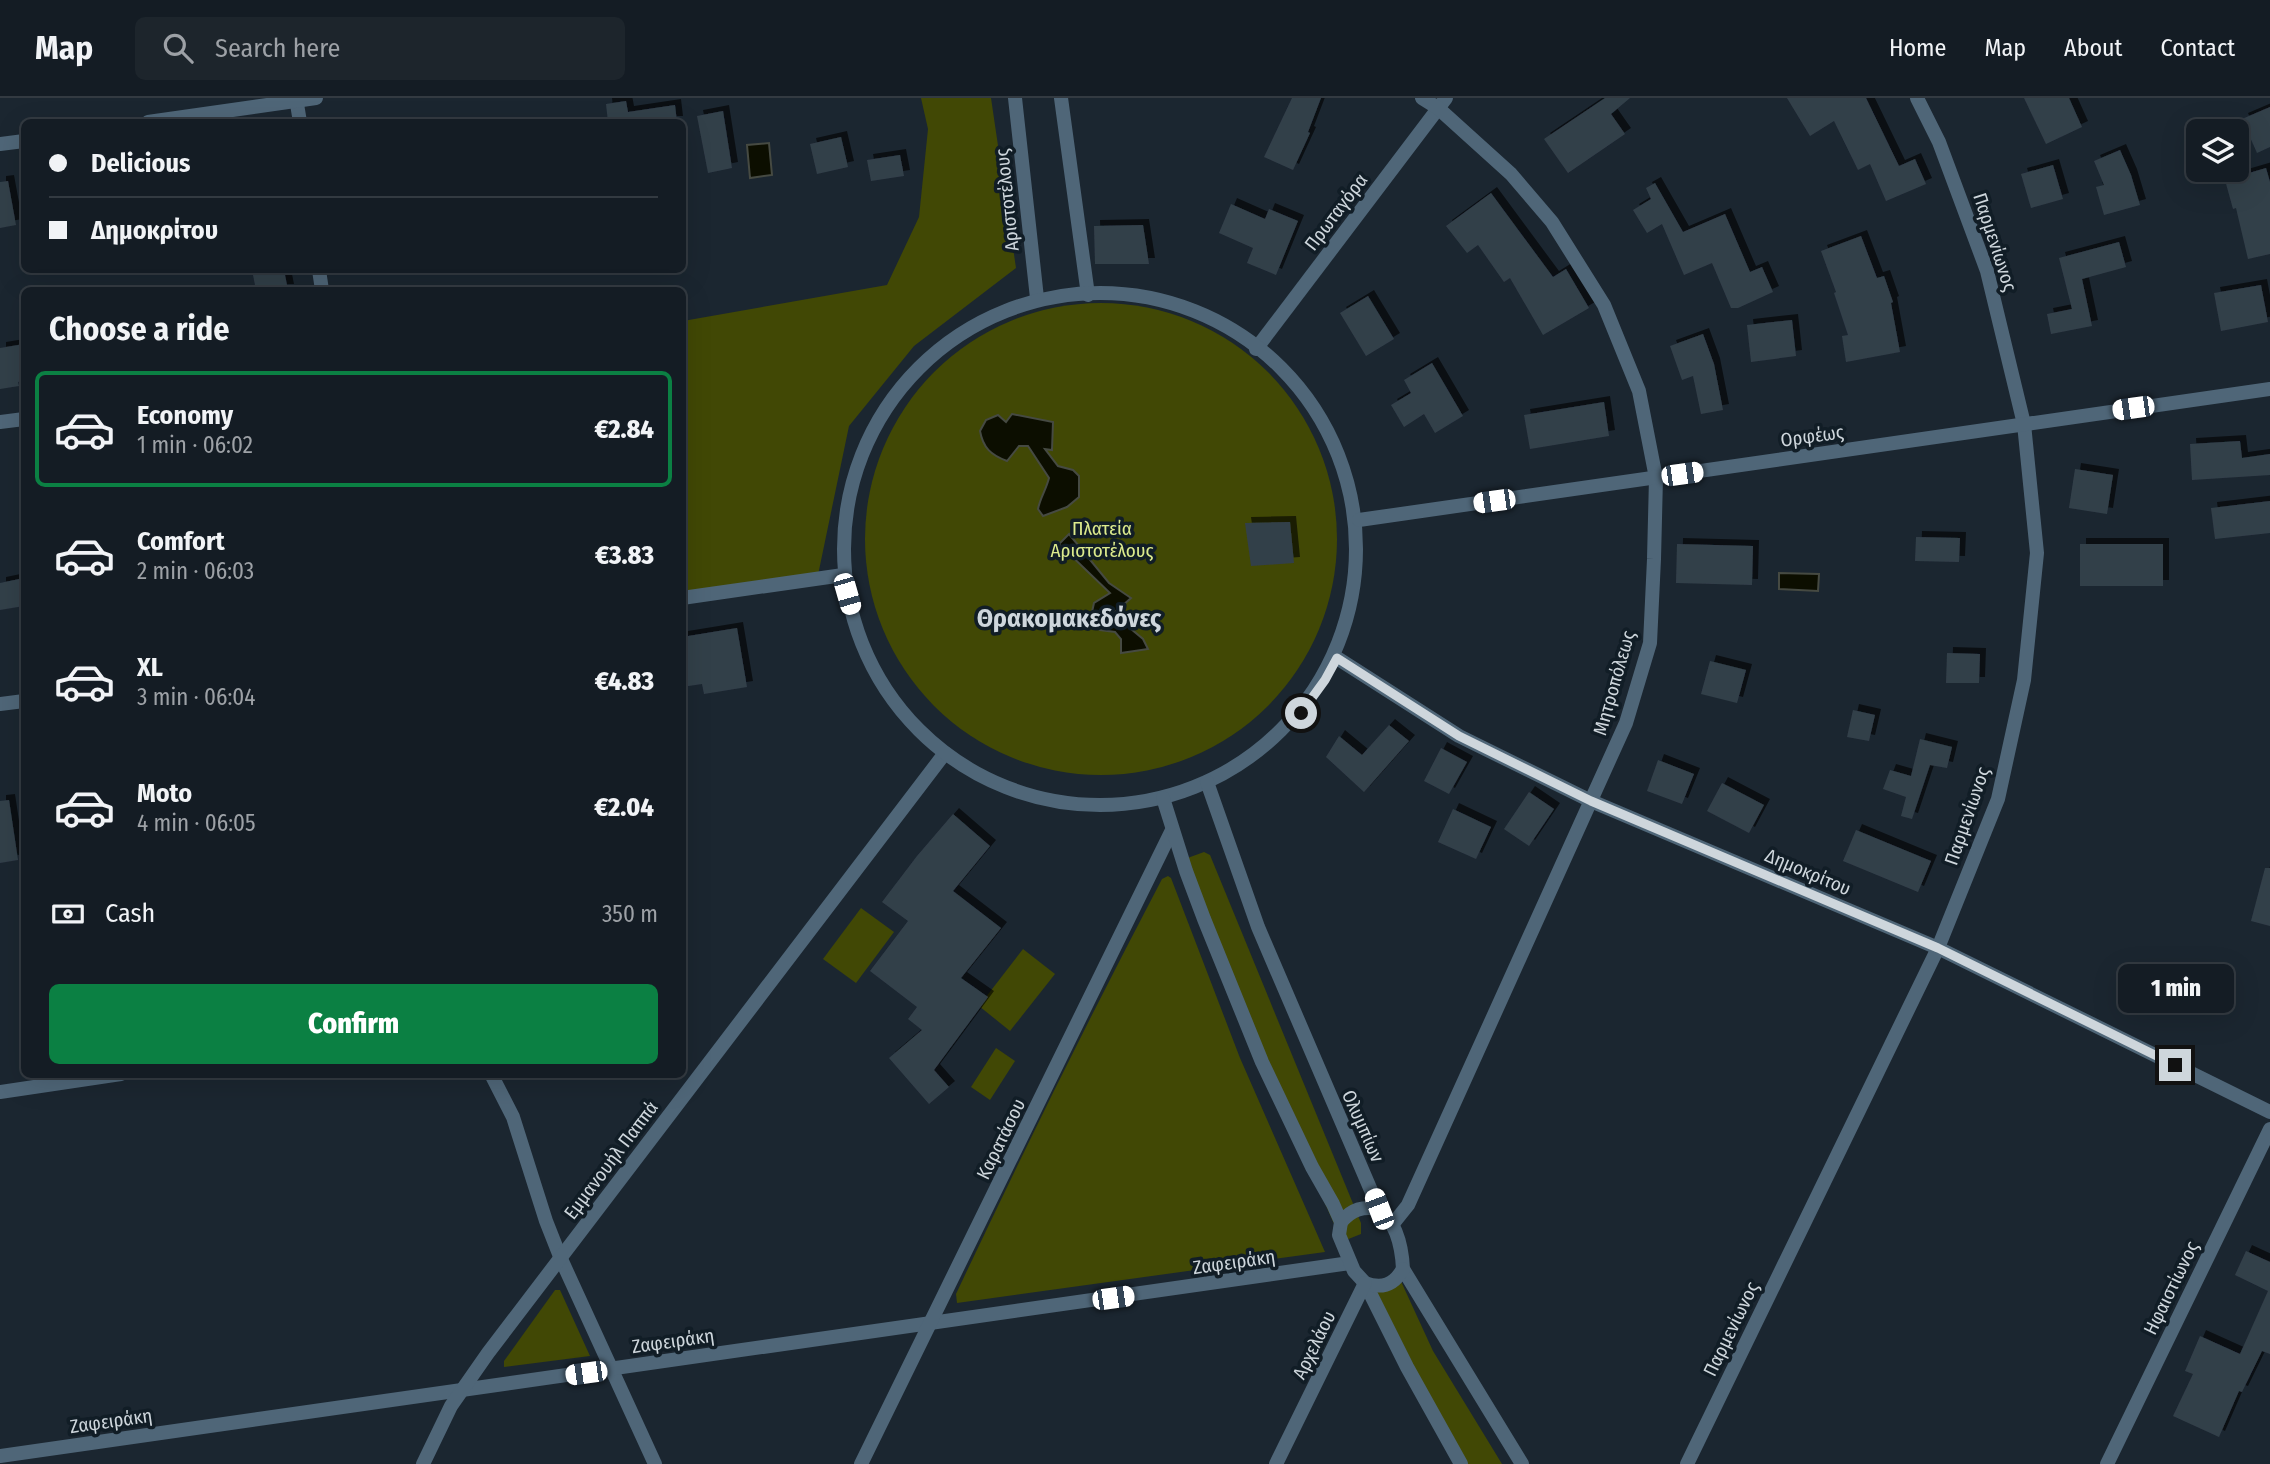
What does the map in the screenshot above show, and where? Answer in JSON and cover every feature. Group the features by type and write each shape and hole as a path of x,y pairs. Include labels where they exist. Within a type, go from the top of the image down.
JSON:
{"street":[{"path":"167,119 316,98"},
{"name":"Αριστοτέλους","path":"1015,98 1037,298"},
{"path":"1061,98 1088,295"},
{"name":"Μητροπόλεως","path":"1392,1225 1408,1205 1626,723 1650,643 1656,478 1639,391 1604,305 1552,222 1511,174 1442,103 1422,98"},
{"name":"Παρμενίωνος","path":"1687,1464 1938,948 1998,799 2024,680 2037,553 2024,424 1987,271 1939,142 1917,98"},
{"path":"297,99 300,119"},
{"name":"Πρωταγόρα","path":"1256,349 1442,103"},
{"path":"0,144 21,141"},
{"path":"1088,295 1177,309 1206,320 1256,349 1301,400 1335,448 1359,520 1363,559 1355,611 1337,658 1325,680 1301,713 1256,755 1207,782 1163,798 1087,805 1012,789 945,753 920,731 879,678 856,624 843,575 841,523 855,458 884,401 932,354 1008,301 1088,295"},
{"name":"Ορφέως","path":"1359,520 2270,389"},
{"path":"0,422 21,419"},
{"path":"686,597 843,575"},
{"name":"Δημοκρίτου","path":"1337,658 1459,736 1591,801 1938,948 2270,1112"},
{"path":"0,704 21,701"},
{"name":"Εμμανουήλ Παππά","path":"423,1464 460,1391 945,753"},
{"name":"Ολυμπίων","path":"1207,782 1258,927 1379,1209 1387,1215 1399,1241 1403,1269 1522,1464"},
{"path":"1163,798 1204,919 1262,1062 1341,1222 1339,1235 1350,1263 1359,1278 1374,1286 1390,1284 1399,1277 1403,1269"},
{"name":"Καρατάσου","path":"862,1464 1172,830"},
{"path":"0,1092 94,1078"},
{"path":"493,1078 513,1117 561,1259 655,1464"},
{"name":"Ηφαιστίωνος","path":"2107,1464 2270,1129"},
{"path":"1341,1222 1356,1209 1379,1209"},
{"name":"Ζαφειράκη","path":"0,1456 1350,1263"},
{"path":"1365,1283 1407,1367 1461,1464"},
{"name":"Αρχελάου","path":"1276,1464 1365,1283"}],"green space":[{"path":"921,98 991,98 1016,268 914,346 849,426 818,575 686,592 686,320 887,285 919,217 928,129"},
{"name":"Πλατεία Αριστοτέλους","path":"1101,303 1147,307 1191,321 1232,343 1268,372 1297,408 1319,449 1333,493 1337,539 1333,585 1319,629 1297,670 1268,706 1232,735 1191,757 1147,771 1101,775 1055,771 1011,757 970,735 934,706 905,670 883,629 869,585 865,539 869,493 883,449 905,408 934,372 970,343 1011,321 1055,307"},
{"path":"1204,852 1210,855 1361,1223 1361,1234 1346,1240 1339,1235 1262,1062 1182,860"},
{"path":"1168,876 1240,1058 1325,1252 957,1303 956,1294 1057,1085 1162,879"},
{"path":"861,908 894,932 856,983 823,959"},
{"path":"1023,949 1055,974 1010,1031 979,1006"},
{"path":"996,1048 1015,1061 990,1100 971,1087"},
{"path":"1399,1277 1433,1351 1502,1464 1460,1464 1365,1283"},
{"path":"555,1290 560,1290 590,1356 504,1367 504,1361"}],"shaded area":[{"path":"769,143 772,175 750,178 747,145"},
{"path":"1012,414 1053,422 1052,450 1045,449 1058,466 1073,470 1079,476 1079,497 1067,507 1043,516 1038,509 1049,478 1028,446 1019,446 1007,461 996,456 986,446 980,431 986,420 998,415 1006,422"},
{"path":"1069,534 1109,583 1131,598 1113,614 1143,639 1148,649 1121,653 1121,639 1115,632 1100,630 1090,621 1094,603 1110,593 1059,544"},
{"path":"1779,573 1819,574 1818,591 1779,589"}],"building":[{"path":"1292,98 1321,98 1308,132 1310,133 1293,170 1264,157"},
{"path":"1605,98 1630,98 1611,114 1625,134 1568,173 1544,139"},
{"path":"1787,98 1866,98 1899,166 1915,159 1926,184 1886,201 1870,164 1858,170 1834,121 1810,136"},
{"path":"2024,98 2069,98 2082,127 2046,144"},
{"path":"626,101 628,112 675,105 677,119 608,119 606,104"},
{"path":"2270,107 2270,147 2257,153 2249,135 2249,119 2242,119"},
{"path":"723,111 732,168 708,173 697,116"},
{"path":"841,137 848,167 817,174 810,144"},
{"path":"2120,150 2140,205 2104,215 2096,187 2104,185 2094,161"},
{"path":"900,155 904,176 871,181 867,160"},
{"path":"2053,165 2063,199 2031,208 2021,174"},
{"path":"2266,168 2270,182 2270,254 2248,259 2236,208 2233,209 2226,182 2249,182 2249,173"},
{"path":"8,181 16,225 0,228 0,182"},
{"path":"1655,183 1683,232 1725,214 1750,272 1762,267 1773,292 1738,308 1731,308 1712,263 1684,275 1662,224 1647,233 1633,210 1651,199 1646,188"},
{"path":"1491,193 1553,277 1566,269 1589,308 1543,335 1510,278 1504,282 1478,245 1467,253 1446,226"},
{"path":"1231,204 1265,219 1269,209 1298,221 1276,275 1247,263 1253,248 1219,233"},
{"path":"1143,225 1149,264 1095,264 1094,226"},
{"path":"1861,236 1877,278 1884,276 1893,302 1891,303 1900,352 1846,362 1842,336 1848,335 1821,251"},
{"path":"2119,242 2126,267 2082,279 2092,326 2051,334 2047,314 2072,309 2059,258"},
{"path":"253,273 285,273 287,287 255,287"},
{"path":"2261,285 2268,322 2221,331 2214,293"},
{"path":"1368,296 1394,339 1366,356 1340,313"},
{"path":"1792,320 1796,356 1751,362 1747,325"},
{"path":"1703,334 1714,364 1723,410 1701,414 1693,376 1682,380 1670,346"},
{"path":"21,344 19,386 0,389 0,348"},
{"path":"1432,363 1463,416 1435,433 1424,414 1404,427 1391,405 1411,393 1404,380"},
{"path":"1604,402 1609,436 1530,449 1524,415"},
{"path":"2240,441 2242,458 2270,454 2270,475 2192,480 2190,444"},
{"path":"2075,469 2113,475 2107,514 2069,508"},
{"path":"2270,501 2270,533 2215,539 2211,508"},
{"path":"1290,522 1294,563 1251,566 1245,523"},
{"path":"1916,537 1960,538 1959,562 1915,561"},
{"path":"1677,544 1753,546 1752,585 1676,583"},
{"path":"2080,544 2163,544 2163,586 2080,586"},
{"path":"21,579 21,606 0,610 0,583"},
{"path":"737,628 747,687 704,694 702,684 686,686 686,636"},
{"path":"1947,653 1980,654 1979,683 1946,683"},
{"path":"1710,661 1746,670 1737,703 1701,694"},
{"path":"1853,710 1875,715 1869,741 1847,737"},
{"path":"1389,725 1409,741 1364,792 1326,757 1339,736 1362,755"},
{"path":"1920,739 1952,747 1947,768 1930,765 1912,819 1901,816 1906,797 1883,789 1890,770 1911,776"},
{"path":"1441,748 1467,762 1449,794 1424,781"},
{"path":"1658,760 1694,774 1682,804 1647,791"},
{"path":"1722,783 1764,805 1749,833 1707,811"},
{"path":"1529,792 1554,809 1529,846 1504,829"},
{"path":"9,800 18,860 0,863 0,801"},
{"path":"1453,809 1491,827 1476,859 1438,842"},
{"path":"953,814 990,846 953,891 1001,928 961,978 988,997 934,1070 949,1087 929,1104 889,1058 922,1030 908,1019 917,1007 870,971 908,921 882,902"},
{"path":"1856,830 1931,861 1918,892 1843,861"},
{"path":"2265,868 2270,868 2270,926 2251,921"},
{"path":"2246,1251 2270,1262 2270,1354 2262,1351 2242,1392 2239,1391 2219,1437 2173,1416 2193,1374 2185,1371 2200,1336 2240,1354 2268,1291 2235,1275"}],"district":[{"name":"Θρακομακεδόνες","path":"1069,618"}],"route":[{"path":"1301,713 1337,658 1459,736 1591,801 1938,948 2175,1065"}]}
